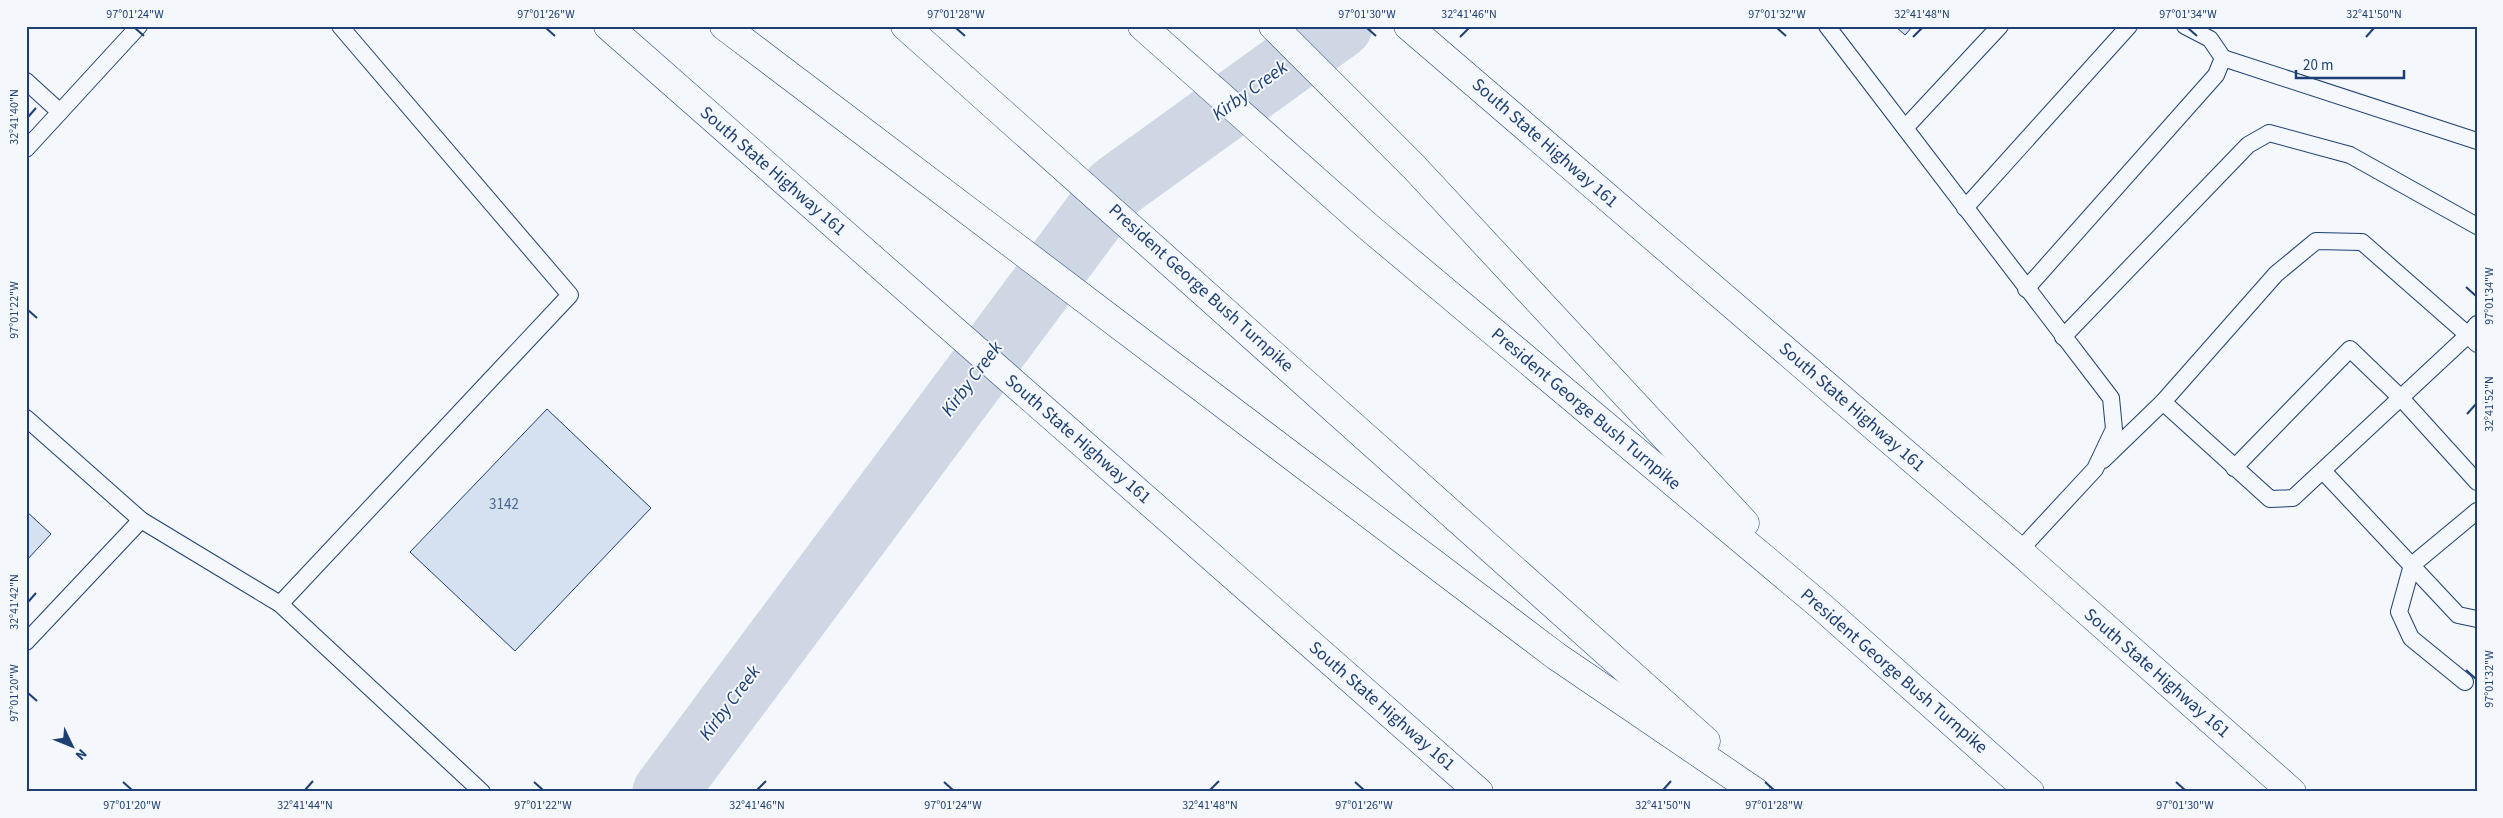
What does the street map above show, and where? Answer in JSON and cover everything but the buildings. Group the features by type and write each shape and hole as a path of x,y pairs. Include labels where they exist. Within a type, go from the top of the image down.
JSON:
{"main road":[{"path":"724,26 1556,656 1756,792"},
{"name":"President George Bush Turnpike","path":"906,26 1763,792"},
{"name":"President George Bush Turnpike","path":"1142,26 1365,224 1822,607 2030,792"},
{"path":"1273,26 1414,168 1822,607"},
{"name":"South State Highway 161","path":"1408,26 2019,551 2292,792"},
{"name":"South State Highway 161","path":"613,30 1479,792"}],"lane":[{"path":"26,149 139,26"},
{"path":"280,604 570,295 340,26"},
{"path":"1827,26 2026,289 2112,398 2114,429 2095,469"},
{"path":"1905,128 2000,26"},
{"path":"1965,208 2129,26"},
{"path":"2185,26 2210,39 2223,58 2477,141"},
{"path":"2026,289 2216,76 2223,58"},
{"path":"26,81 60,112"},
{"path":"2063,336 2248,145 2269,133 2350,155 2477,226"},
{"path":"2019,551 2095,469 2164,402 2276,274 2316,241 2362,242 2474,334 2401,398 2293,498 2270,499 2164,402"},
{"path":"2234,468 2350,349 2401,398 2477,482"},
{"path":"26,418 141,520 280,604 482,792"},
{"path":"2323,471 2458,615 2477,619"},
{"path":"2464,682 2411,638 2399,612 2412,565 2477,511"},
{"path":"26,642 141,520"}],"waterway":[{"name":"Kirby Creek","path":"665,792 1115,188 1340,26"}]}
